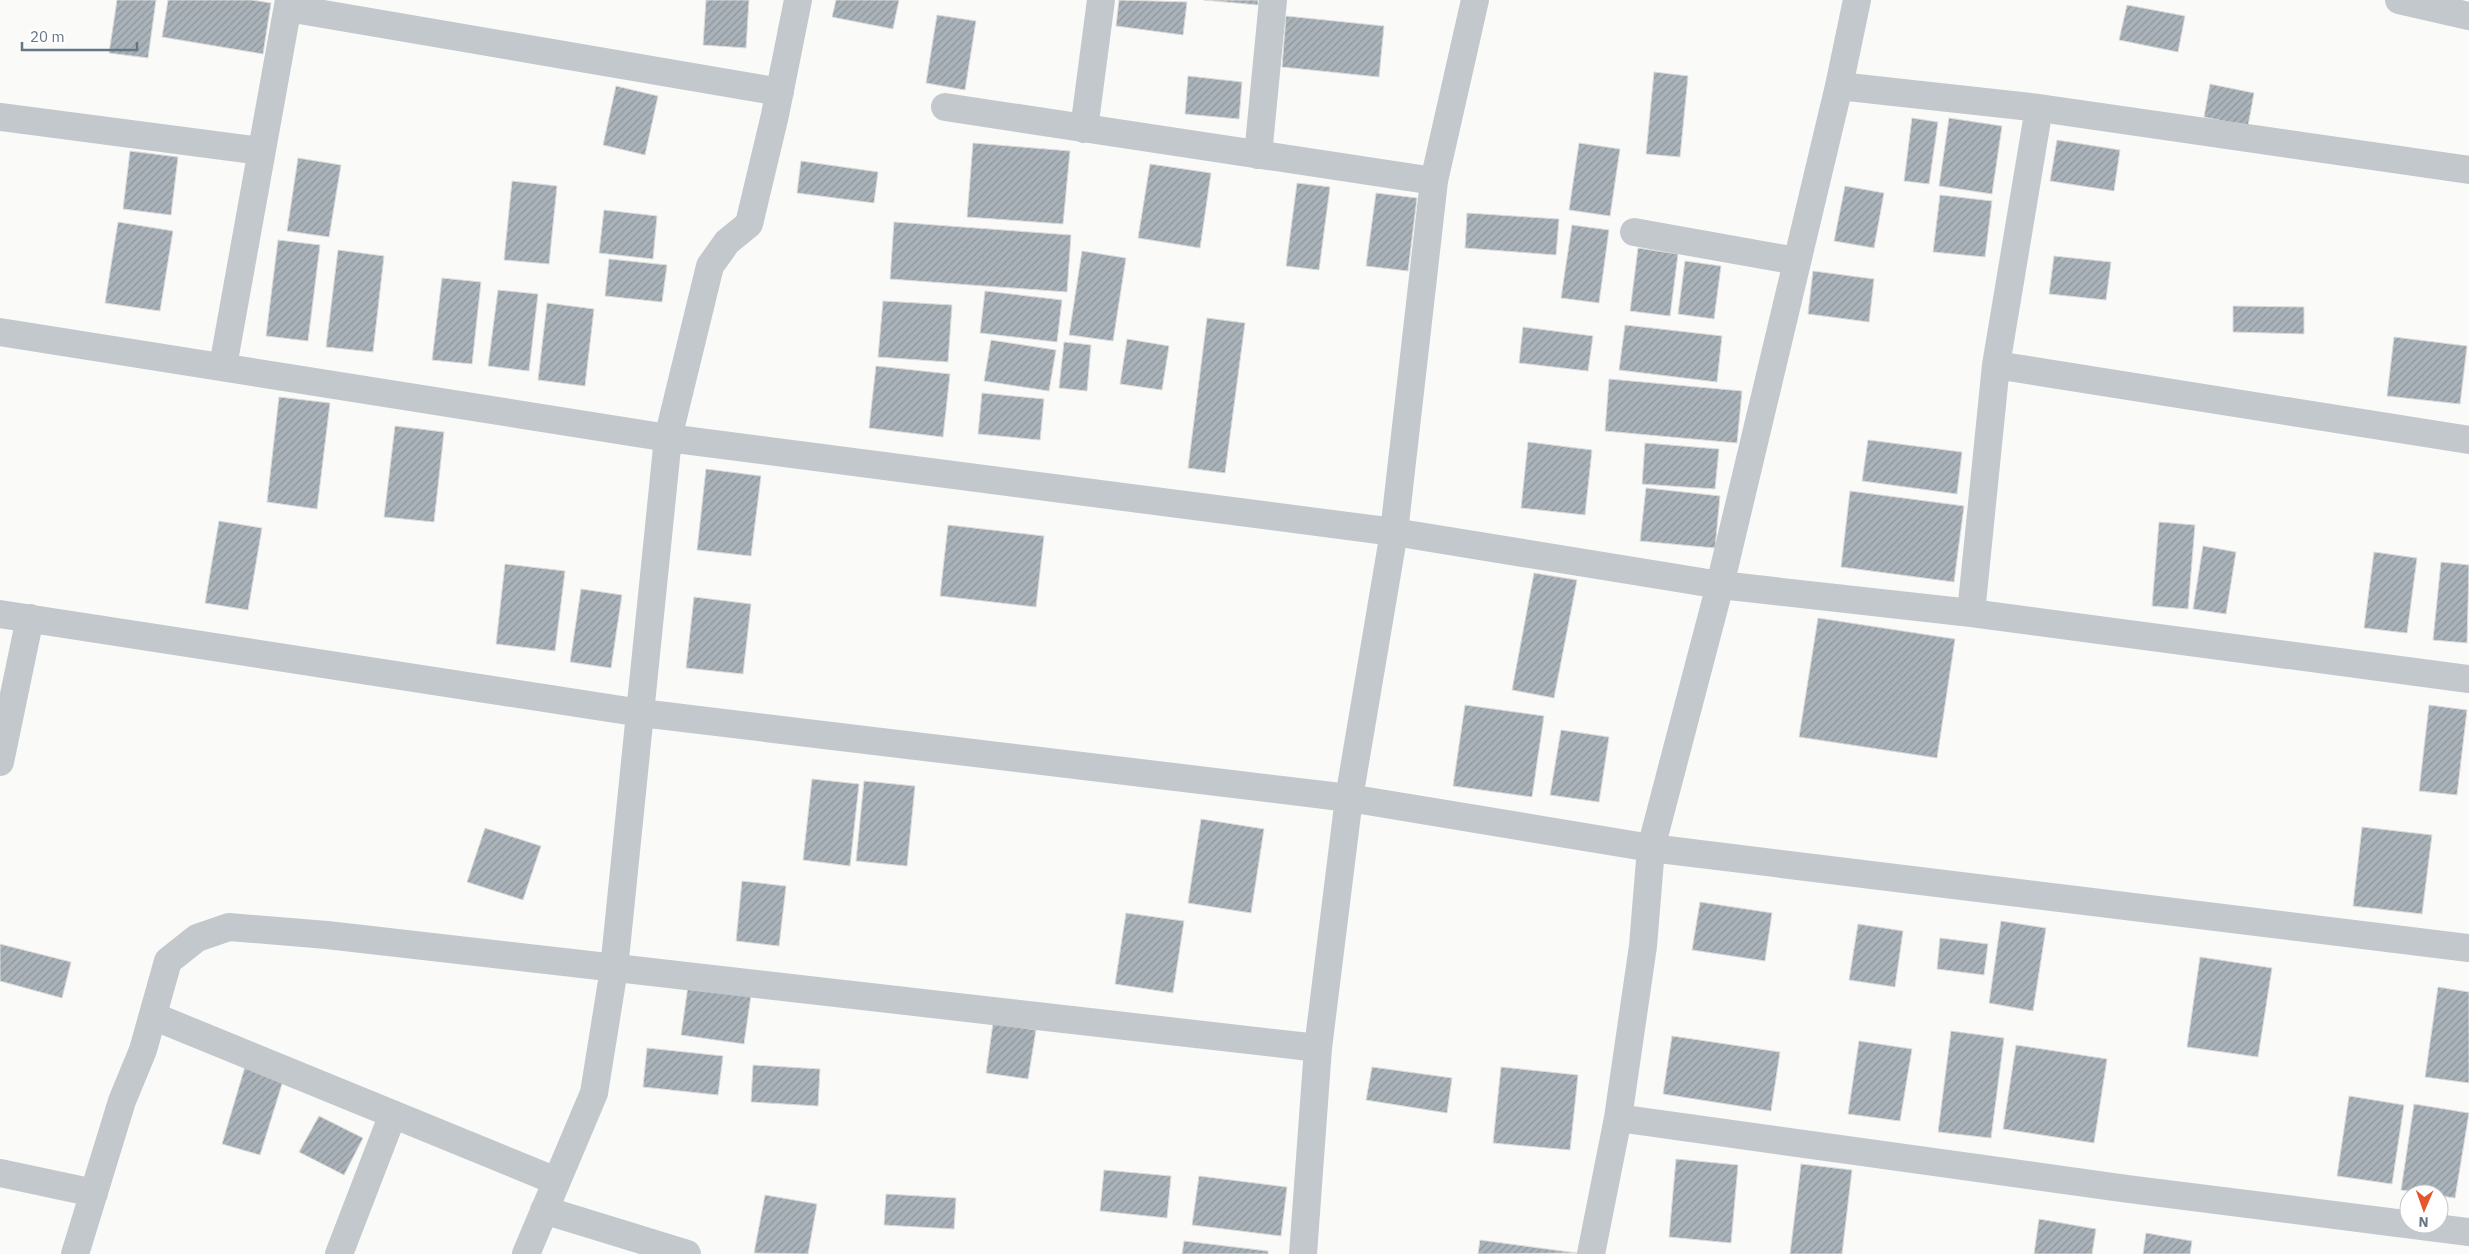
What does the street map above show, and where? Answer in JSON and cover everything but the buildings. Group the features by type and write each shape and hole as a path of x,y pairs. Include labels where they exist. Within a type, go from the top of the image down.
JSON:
{"street":[{"path":"526,1254 594,1093 614,969 668,438 710,266 727,242 749,224 780,92 798,0"},
{"path":"1084,129 1101,0"},
{"path":"1258,155 1273,0"},
{"path":"1303,1254 1318,1048 1349,798 1394,532 1434,182 1475,0"},
{"path":"1591,1254 1618,1118 1643,946 1651,848 1720,585 1839,86 1857,0"},
{"path":"2399,0 2469,16"},
{"path":"223,366 288,4 780,92"},
{"path":"1839,86 2039,108 2469,170"},
{"path":"945,107 1434,182"},
{"path":"1971,613 1996,365 2039,108"},
{"path":"0,116 262,151"},
{"path":"1634,232 1796,261"},
{"path":"0,332 668,438 1394,532 1720,585 1971,613 2469,679"},
{"path":"1996,365 2469,440"},
{"path":"0,614 641,713 1349,798 1651,848 2469,948"},
{"path":"0,762 30,618"},
{"path":"75,1254 122,1101 143,1050 168,961 197,938 229,927 327,935 1318,1048"},
{"path":"153,1016 556,1181"},
{"path":"339,1254 393,1114"},
{"path":"1618,1118 2128,1189 2469,1232"},
{"path":"0,1172 94,1193"},
{"path":"544,1210 687,1254"}]}
